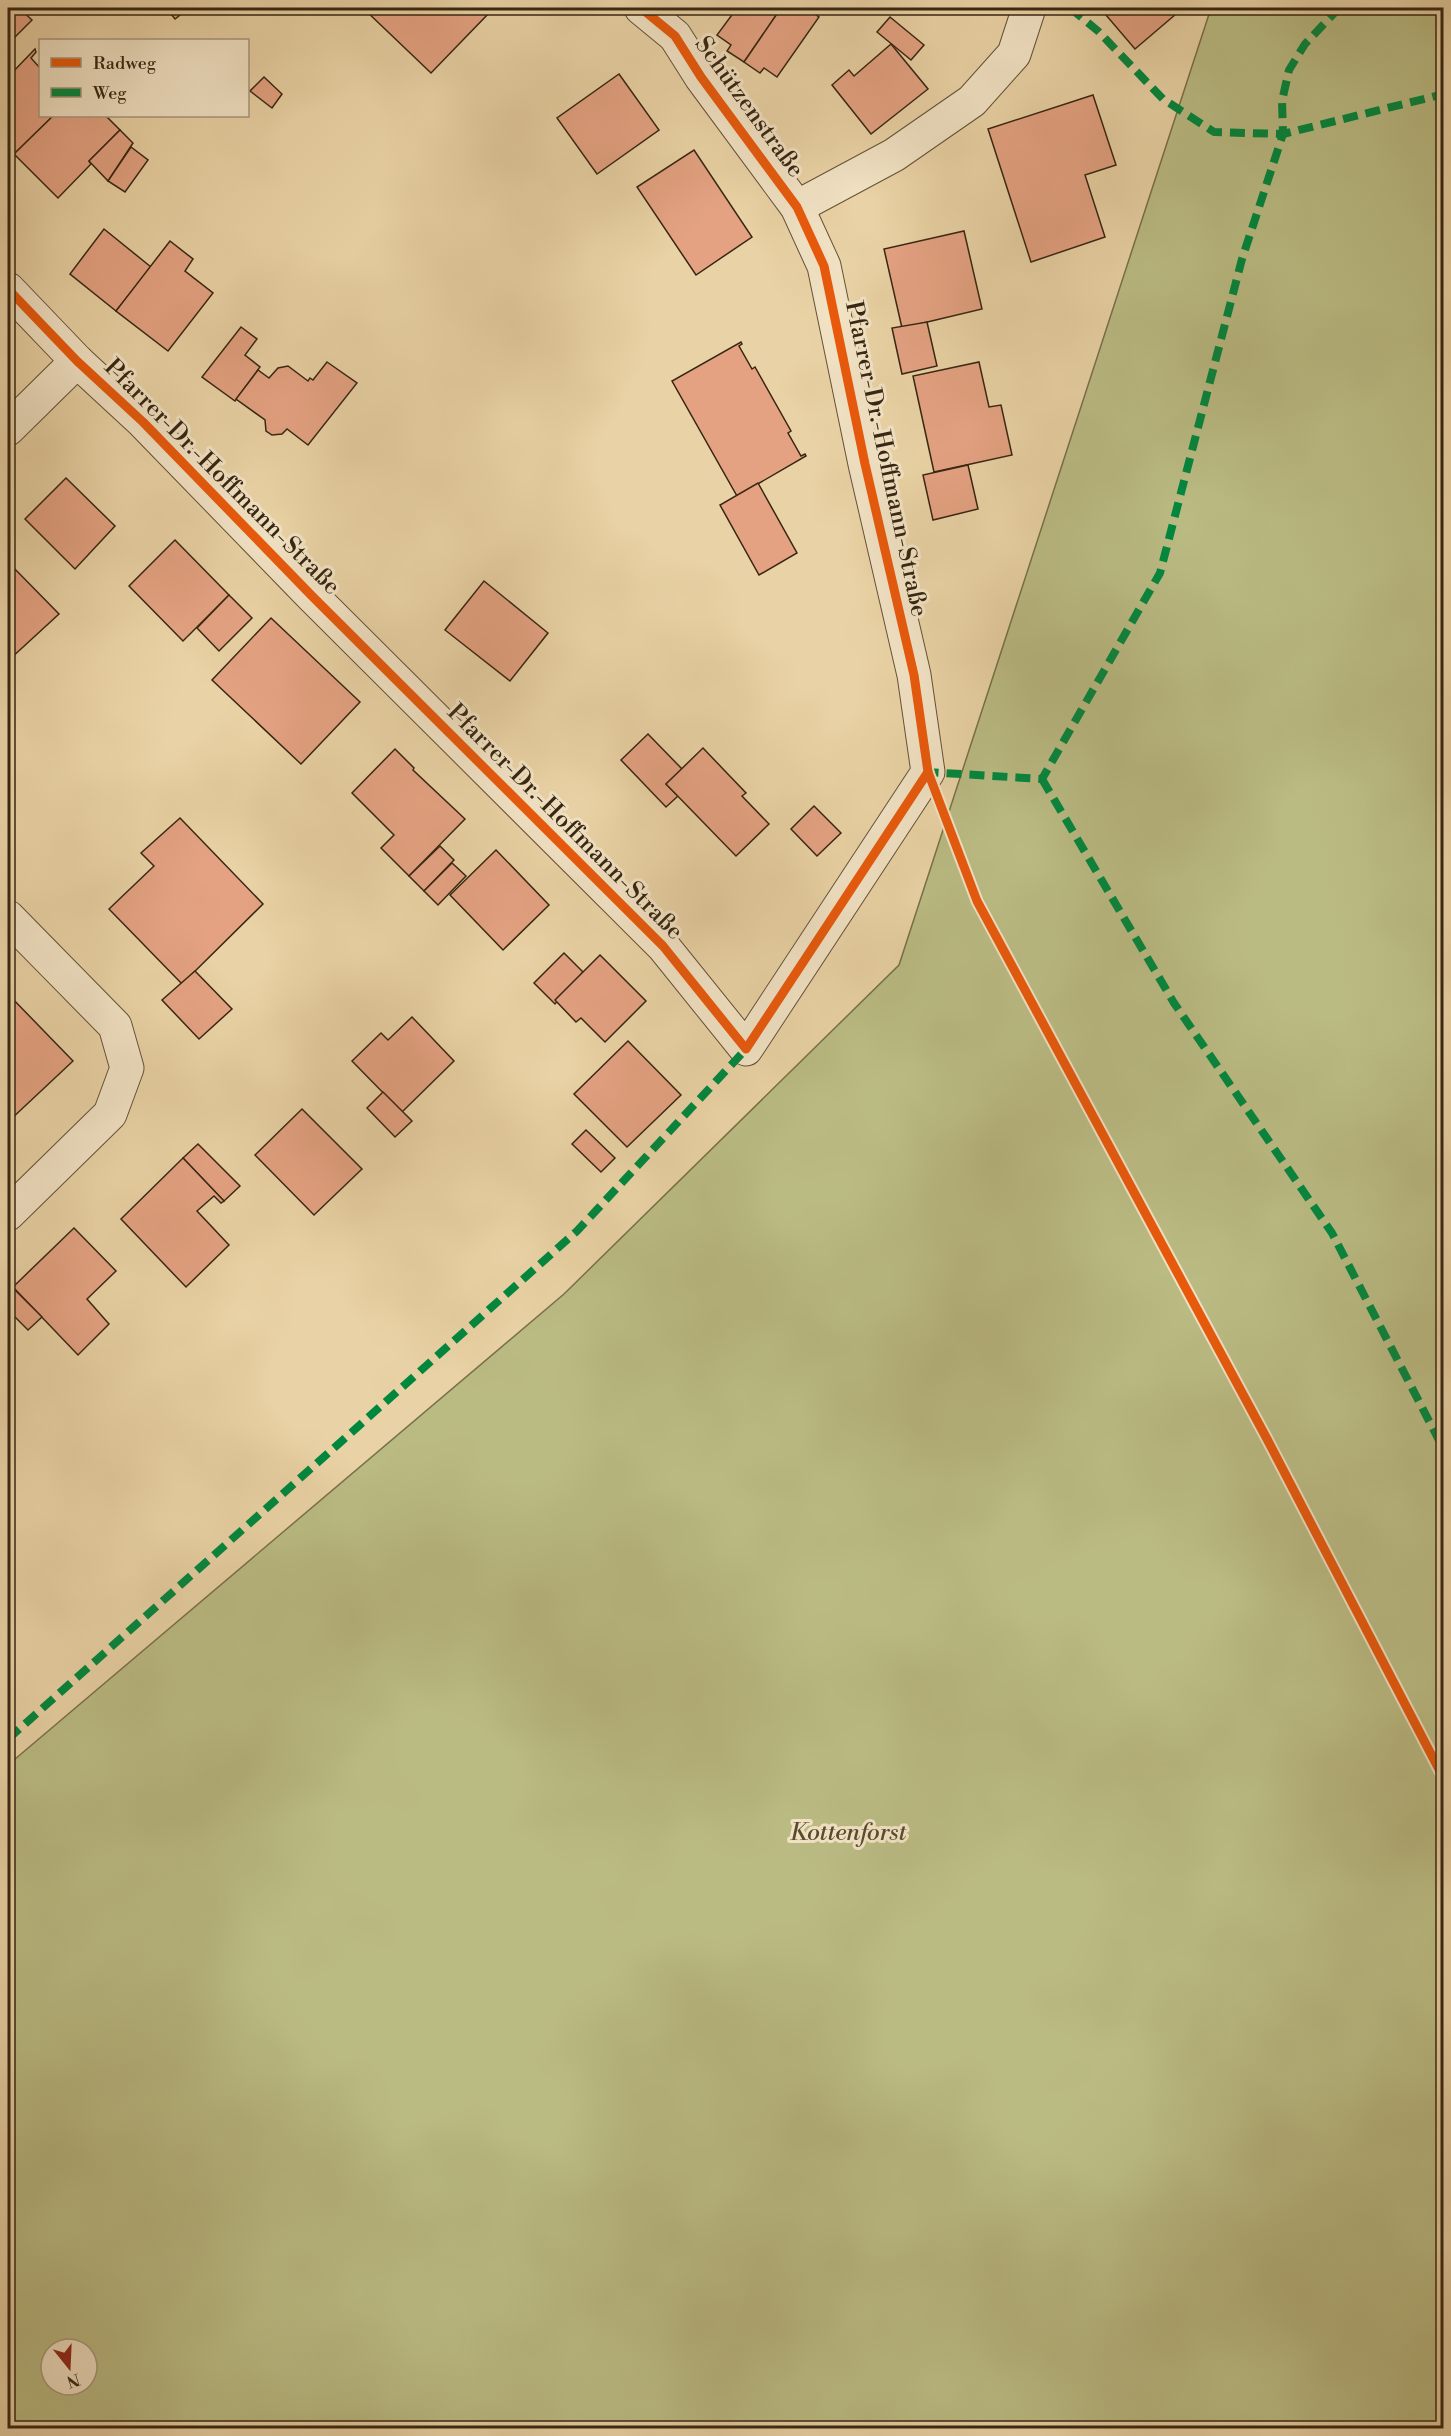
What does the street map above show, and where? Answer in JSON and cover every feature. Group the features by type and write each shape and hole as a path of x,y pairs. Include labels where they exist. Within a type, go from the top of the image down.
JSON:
{"street":[{"name":"Schützenstraße","path":"641,8 675,36 701,77 797,207 894,155 972,101 1014,54 1029,8"},
{"name":"Pfarrer-Dr.-Hoffmann-Straße","path":"8,289 77,361 143,422 312,596 663,946 746,1048 928,772 915,675 865,464 824,266 797,207"},
{"path":"8,429 77,361"},
{"path":"8,917 114,1026 127,1068 110,1114 8,1214"}],"green space":[{"name":"Kottenforst","path":"1211,8 1443,8 1443,2428 8,2428 8,1765 564,1294 899,965"}],"building":[{"path":"14,8 19,8 32,20 8,44 8,14"},
{"path":"166,8 189,8 175,19"},
{"path":"363,8 483,8 489,13 431,73"},
{"path":"737,8 781,8 744,62 727,51 731,45 717,35"},
{"path":"781,8 806,8 819,17 777,77 764,68 760,73 744,62"},
{"path":"1100,8 1183,8 1135,49"},
{"path":"890,17 924,45 911,60 877,32"},
{"path":"891,44 928,89 871,134 832,85 849,70 854,76"},
{"path":"35,49 36,52 31,58 39,67 39,117 52,117 14,154 8,148 8,77"},
{"path":"619,74 659,130 597,174 557,118"},
{"path":"264,77 282,94 272,108 250,91"},
{"path":"1093,95 1116,165 1085,175 1105,237 1031,262 988,129"},
{"path":"52,117 107,117 120,130 89,161 91,164 58,198 14,154"},
{"path":"120,130 133,143 108,181 89,161"},
{"path":"131,147 148,160 125,192 108,181"},
{"path":"694,150 752,237 696,275 637,187"},
{"path":"104,229 151,267 116,311 70,274"},
{"path":"964,231 982,309 902,328 884,249"},
{"path":"170,241 193,259 185,271 213,293 168,351 116,311"},
{"path":"927,322 937,366 902,374 892,328"},
{"path":"241,327 257,339 245,355 260,367 235,401 202,377"},
{"path":"741,342 739,346 752,369 755,367 791,431 788,433 801,456 805,454 806,456 737,496 672,381"},
{"path":"327,362 357,383 308,445 287,429 282,434 272,435 266,431 265,420 236,399 258,370 269,378 278,368 288,366 308,381 310,378 313,380"},
{"path":"979,362 989,407 1001,405 1012,455 934,472 913,376"},
{"path":"968,465 978,509 933,520 923,475"},
{"path":"66,478 115,526 75,569 25,519"},
{"path":"758,483 797,553 759,575 720,505"},
{"path":"175,540 229,595 183,641 129,586"},
{"path":"8,562 59,614 10,659 8,657"},
{"path":"484,581 548,633 510,681 445,630"},
{"path":"229,595 252,618 219,651 197,628"},
{"path":"271,618 360,702 301,764 212,680"},
{"path":"648,734 682,769 666,784 678,796 666,807 621,760"},
{"path":"703,748 746,793 742,796 769,824 736,856 666,784"},
{"path":"395,749 414,768 413,770 465,819 409,876 381,848 394,835 352,793"},
{"path":"814,806 841,833 817,856 791,829"},
{"path":"180,818 263,904 182,984 109,909 154,866 141,853"},
{"path":"440,846 454,860 424,891 409,876"},
{"path":"496,850 549,905 503,950 450,895"},
{"path":"452,863 466,876 438,905 424,891"},
{"path":"564,953 583,972 555,1004 534,983"},
{"path":"600,955 646,1001 605,1042 581,1018 576,1022 555,1000"},
{"path":"195,971 232,1009 199,1039 162,1000"},
{"path":"8,994 73,1061 9,1121 8,1120"},
{"path":"412,1017 454,1061 402,1112 352,1061 381,1033 388,1040"},
{"path":"628,1041 681,1095 627,1147 574,1094"},
{"path":"383,1092 412,1121 395,1137 367,1108"},
{"path":"302,1109 362,1169 314,1215 255,1155"},
{"path":"586,1130 615,1158 601,1172 572,1144"},
{"path":"198,1144 240,1186 224,1201 183,1158"},
{"path":"183,1158 224,1201 221,1203 214,1196 197,1211 229,1245 186,1287 121,1219"},
{"path":"74,1228 116,1271 87,1299 109,1324 78,1355 13,1287"},
{"path":"15,1290 42,1317 28,1330 8,1310 8,1297"}],"marked path":[{"path":"1070,8 1098,31 1163,99 1214,132 1283,134 1444,94"},
{"path":"930,776 928,772 1042,779 1160,573 1242,259 1283,134 1282,101 1289,70 1305,44 1339,8"},
{"path":"1042,779 1174,1003 1332,1233 1444,1450"},
{"path":"8,1739 577,1231 746,1049"}],"cycle path":[{"path":"641,8 675,36 701,77 797,207 824,266 865,464 914,675 928,772 977,901 1267,1439 1444,1779"},
{"path":"8,289 77,361 143,422 312,596 663,946 746,1049 928,772"}]}
